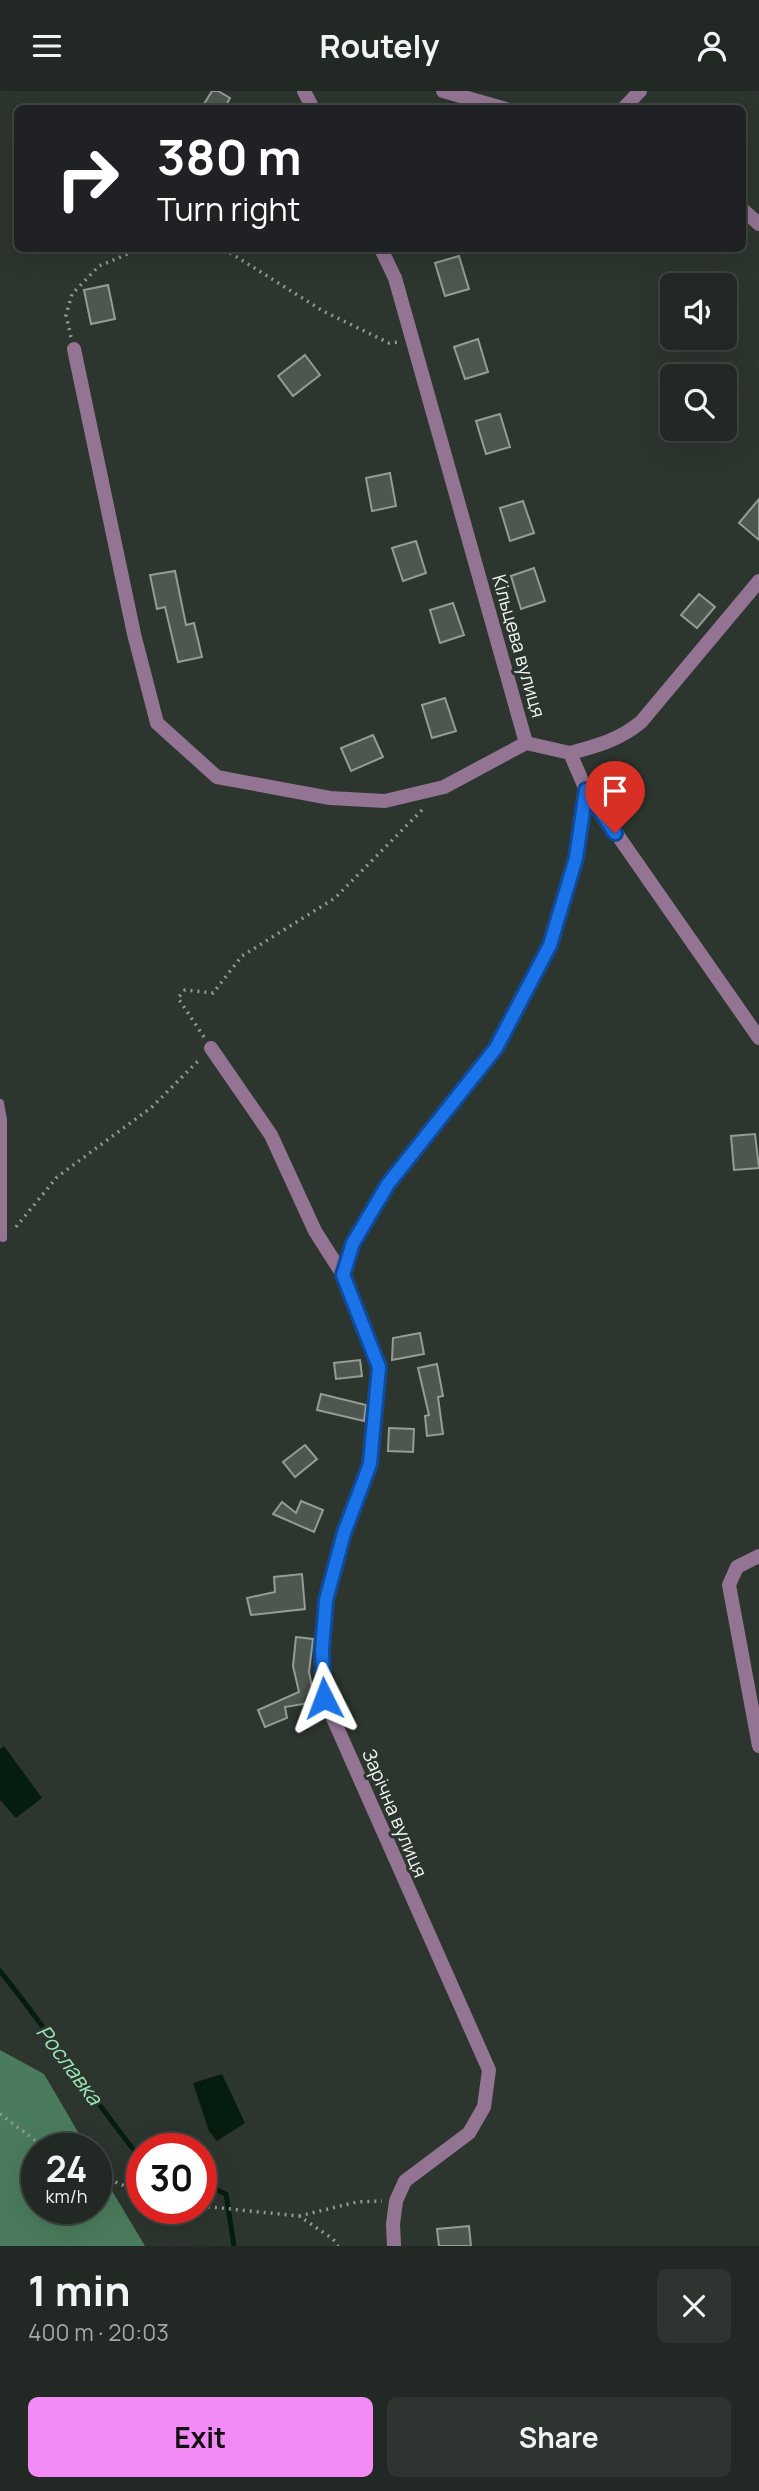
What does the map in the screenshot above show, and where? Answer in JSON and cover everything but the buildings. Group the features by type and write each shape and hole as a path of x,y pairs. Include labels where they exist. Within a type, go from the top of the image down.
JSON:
{"street":[{"path":"443,91 492,105"},
{"name":"Кільцева вулиця","path":"74,349 134,634 157,723 218,777 330,798 386,801 444,787 526,743 395,278 382,252"},
{"path":"526,743 570,753 608,743 626,734 641,722 759,580"},
{"path":"570,753 586,790 754,1019 759,1038"},
{"path":"343,1275 353,1243 388,1184 496,1048 550,945 576,858 586,790"},
{"name":"Зарічна вулиця","path":"211,1048 271,1135 316,1231 343,1275 379,1367 370,1464 344,1533 326,1600 322,1650 324,1698 489,2070 484,2107 469,2133 405,2181 396,2201"},
{"path":"759,1556 737,1567 729,1585 759,1746"},
{"path":"394,2246 396,2201"}],"lane":[{"path":"0,1103 3,1120 3,1238"}],"path":[{"path":"74,349 66,315 72,294 99,266 133,252"},
{"path":"229,252 323,311 389,343 412,341"},
{"path":"3,1238 13,1231 57,1177 152,1107 211,1048 178,998 185,990 213,993 242,957 335,898 426,805"},
{"path":"0,2114 26,2133"},
{"path":"217,2208 299,2217 357,2202 396,2201"},
{"path":"299,2217 333,2238 338,2246"}],"green space":[{"path":"0,2050 44,2074 79,2133 21,2133 21,2224 112,2224 112,2191 126,2214 126,2224 132,2224 145,2246 0,2246"}],"shaded area":[{"path":"4,1746 42,1798 16,1818 0,1800 0,1749"},
{"path":"222,2074 245,2123 217,2141 217,2133 209,2131 193,2083"}],"waterway":[{"name":"Рославка","path":"0,1971 126,2140"},
{"name":"Рославка","path":"217,2190 226,2194 234,2246"}],"route":[{"path":"324,1698 322,1650 326,1600 344,1533 370,1464 379,1367 343,1275 353,1243 388,1184 496,1048 550,945 576,858 586,790 615,833"}]}
